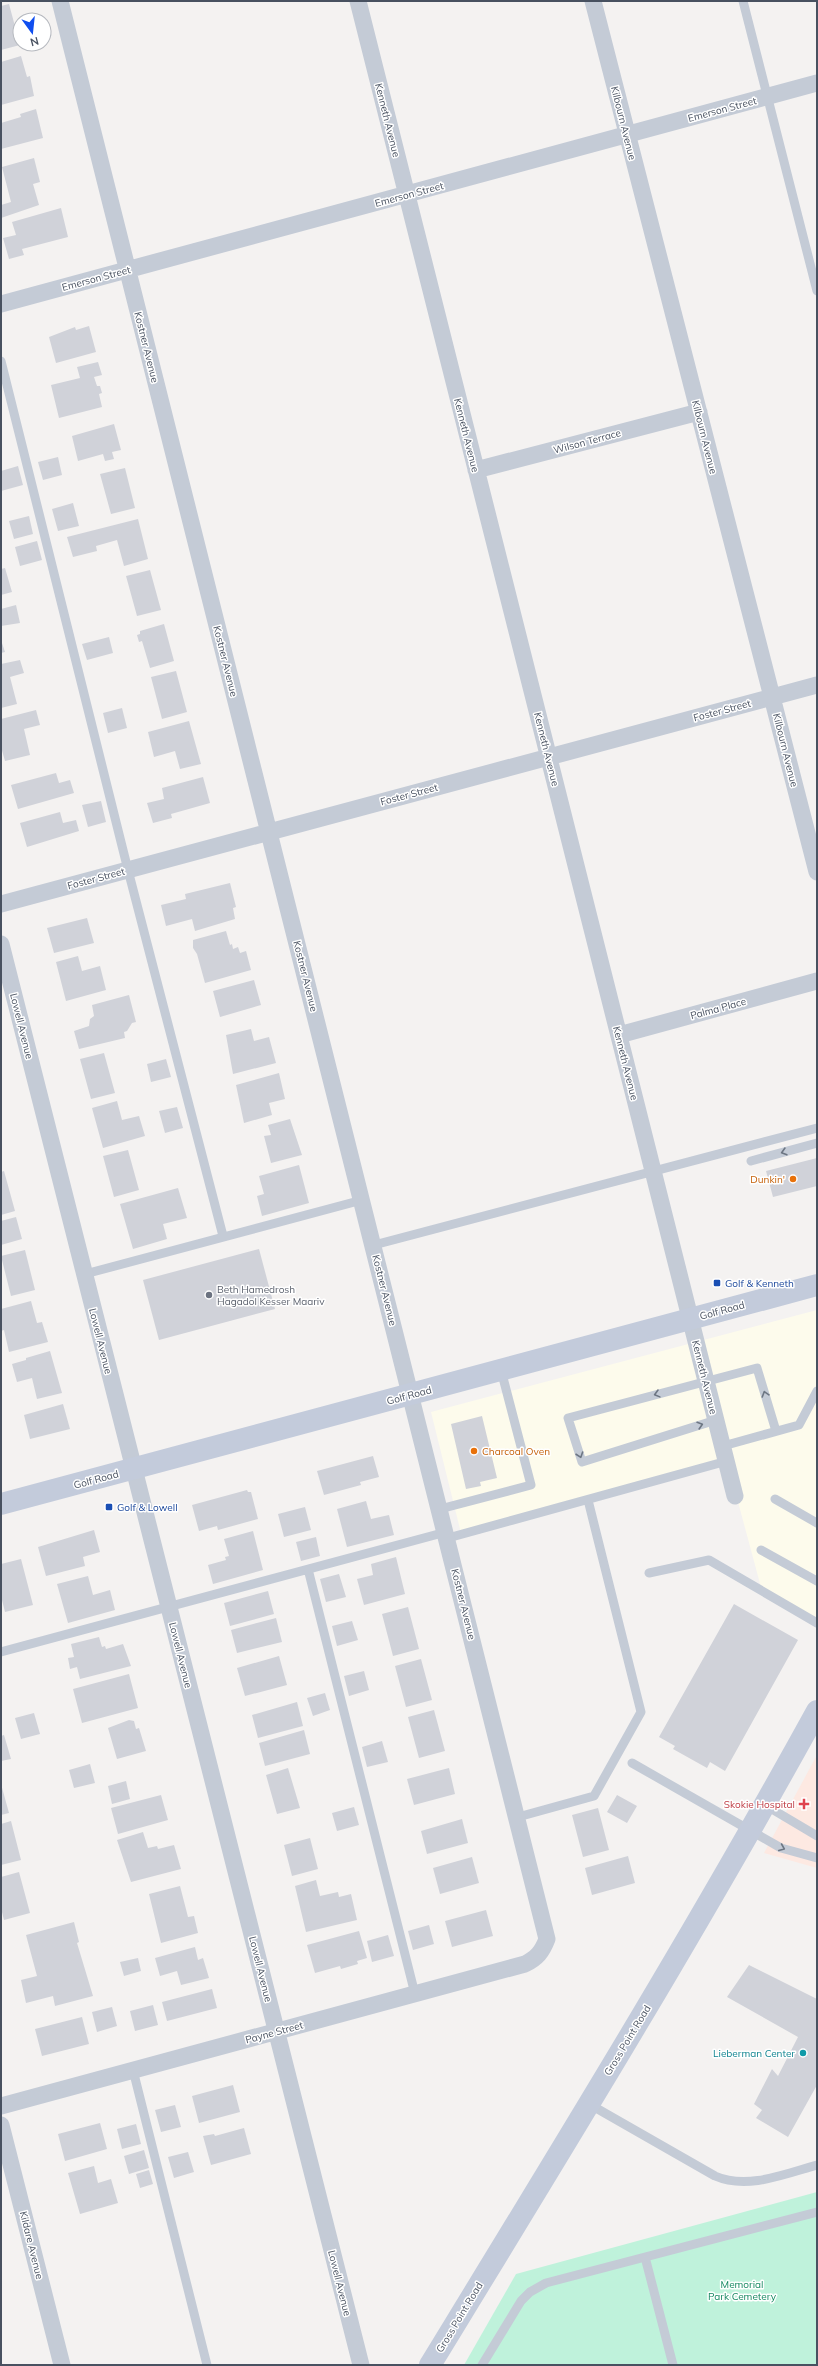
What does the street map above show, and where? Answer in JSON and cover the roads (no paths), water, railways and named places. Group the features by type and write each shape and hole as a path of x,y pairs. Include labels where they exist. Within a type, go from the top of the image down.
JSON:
{"main road":[{"name":"Golf Road","path":"1,1504 817,1285"},
{"name":"Gross Point Road","path":"430,2365 589,2104 765,1805 817,1711"}],"street":[{"name":"Kostner Avenue","path":"60,1 518,1817 545,1926 547,1939 543,1950"},
{"name":"Kenneth Avenue","path":"358,1 735,1496"},
{"name":"Kilbourn Avenue","path":"594,1 817,872"},
{"name":"Emerson Street","path":"1,304 817,83"},
{"name":"Wilson Terrace","path":"476,470 699,412"},
{"name":"Foster Street","path":"1,904 817,684"},
{"name":"Lowell Avenue","path":"1,944 361,2365"},
{"name":"Palma Place","path":"619,1035 817,981"},
{"name":"Payne Street","path":"1,2106 525,1964 537,1958 543,1950"},
{"name":"Kildare Avenue","path":"1,2125 62,2365"}],"lane":[{"path":"744,1 817,291"},
{"path":"1,361 128,870 223,1236"},
{"path":"374,1245 654,1173 817,1128"},
{"path":"751,1161 817,1142"},
{"path":"85,1274 362,1200"},
{"path":"716,1420 582,1462 568,1418 757,1368 776,1431"},
{"path":"440,1509 531,1485 501,1370"},
{"path":"1,1652 308,1569 588,1500 725,1453 776,1431 799,1424 817,1391"},
{"path":"775,1499 817,1524"},
{"path":"518,1817 594,1796 641,1712 588,1500"},
{"path":"761,1550 817,1582"},
{"path":"649,1573 709,1560 817,1623"},
{"path":"308,1569 415,1994"},
{"path":"632,1763 781,1848 817,1858"},
{"path":"765,1805 817,1836"},
{"path":"133,2070 207,2365"},
{"path":"589,2104 715,2176 728,2181 759,2180 817,2165"},
{"path":"482,2365 521,2301 530,2292 546,2283 817,2212"},
{"path":"645,2257 673,2365"}],"place":[{"name":"Dunkin'","path":"793,1179"},
{"name":"Golf & Kenneth","path":"717,1283"},
{"name":"Beth Hamedrosh Hagadol Kesser Maariv","path":"209,1295"},
{"name":"Charcoal Oven","path":"474,1451"},
{"name":"Golf & Lowell","path":"109,1507"},
{"name":"Skokie Hospital","path":"804,1804"},
{"name":"Lieberman Center","path":"803,2053"}],"park label":[{"name":"Memorial Park Cemetery","path":"742,2290"}]}
